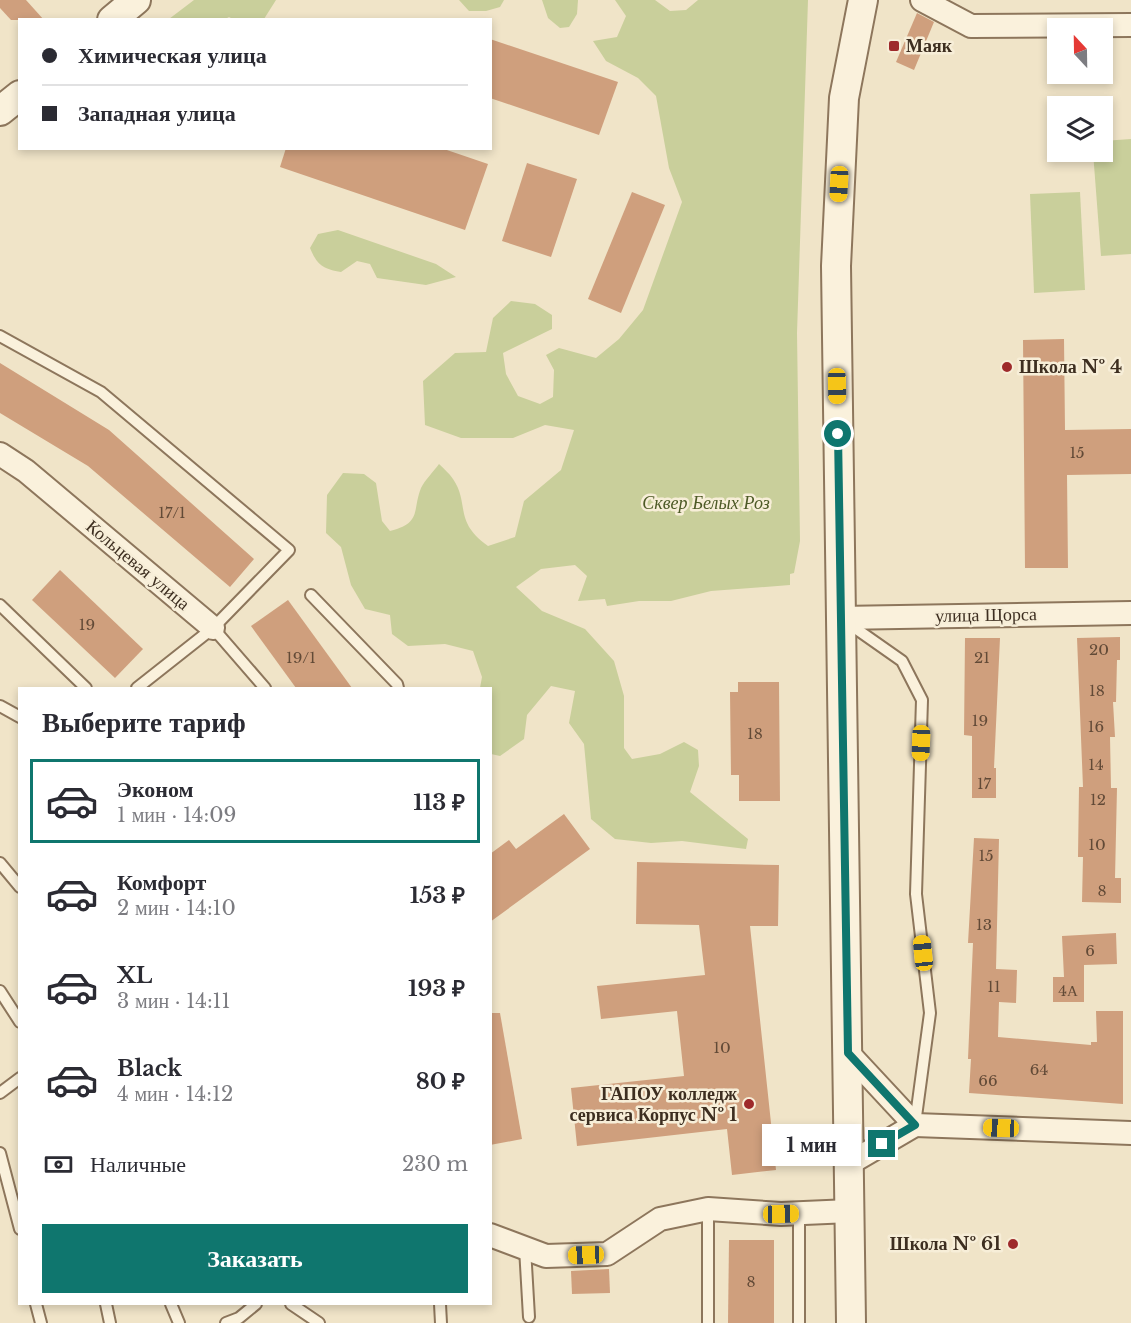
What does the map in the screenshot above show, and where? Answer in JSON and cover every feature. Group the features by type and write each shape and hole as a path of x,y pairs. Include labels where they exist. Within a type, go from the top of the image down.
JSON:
{"street":[{"path":"114,18 136,0"},
{"path":"851,1323 836,266 844,98 863,0"},
{"path":"922,0 971,26 1131,25"},
{"path":"0,111 18,97"},
{"name":"Кольцевая улица","path":"0,454 26,471 213,628"},
{"name":"улица Щорса","path":"840,618 1131,613"},
{"path":"848,1053 915,1125"},
{"path":"850,1162 915,1125 1131,1133"},
{"path":"492,1236 546,1256 607,1254 660,1219 708,1209 799,1213 850,1211"}],"lane":[{"path":"0,336 101,392 289,550 213,628 138,687"},
{"path":"311,595 398,687"},
{"path":"0,605 85,687"},
{"path":"840,618 902,661 922,700 916,894 930,1013 915,1125"},
{"name":"Кольцевая улица","path":"213,628 264,687"},
{"path":"0,706 18,716"},
{"path":"0,863 18,886"},
{"path":"0,991 18,1019"},
{"path":"0,1093 18,1080"},
{"path":"0,1153 18,1221"},
{"path":"708,1209 708,1323"},
{"path":"799,1213 799,1323"},
{"path":"525,1248 529,1317"},
{"path":"36,1305 41,1323"},
{"path":"106,1305 110,1323"},
{"path":"171,1305 180,1323"},
{"path":"225,1323 239,1318 255,1305"},
{"path":"292,1305 319,1323"},
{"path":"440,1305 441,1323"}],"green space":[{"path":"194,0 276,0 265,18 170,18"},
{"path":"459,0 504,0 500,7 486,11 469,11"},
{"path":"542,0 578,0 577,14 569,27 560,28 548,18"},
{"name":"Сквер Белых Роз","path":"615,0 655,0 670,11 686,10 698,0 808,0 797,333 800,541 794,573 790,574 790,585 711,591 671,601 639,601 607,606 605,599 578,601 587,576 575,565 541,569 516,587 542,611 585,629 614,661 624,696 624,748 632,759 660,754 684,742 698,750 699,766 690,792 748,839 746,849 682,841 651,843 615,839 591,819 584,744 569,723 575,691 551,686 527,715 524,739 500,756 492,754 492,687 480,687 482,677 473,651 445,644 408,646 392,634 390,615 365,609 351,585 341,547 326,533 327,495 343,473 364,474 376,483 382,521 390,531 400,528 411,520 421,488 439,464 458,488 470,528 488,546 515,537 524,501 561,470 574,430 545,425 513,438 461,438 425,425 423,381 455,353 486,352 493,318 511,301 535,304 552,315 552,329 503,353 506,374 518,396 540,404 553,397 554,370 546,355 559,348 596,358 619,339 643,310 682,202 669,168 656,96 638,78 606,61 593,41 617,37 626,16"},
{"path":"1131,139 1131,254 1101,256 1094,162 1113,162 1113,140"},
{"path":"1080,192 1085,290 1034,293 1030,194"},
{"path":"338,230 436,264 456,277 426,285 377,278 370,264 357,261 341,272 330,269 318,262 310,248 318,234"}],"building":[{"path":"0,0 26,0 42,18 11,20 0,8"},
{"path":"917,13 934,22 914,70 896,62"},
{"path":"492,40 618,82 599,135 492,99"},
{"path":"285,150 447,150 488,164 465,230 280,167"},
{"path":"527,163 577,179 551,257 502,241"},
{"path":"632,192 665,205 621,313 588,299"},
{"path":"1064,339 1065,430 1131,429 1131,474 1067,475 1068,568 1025,568 1023,340"},
{"path":"0,363 109,430 254,559 230,587 88,466 0,413"},
{"path":"60,570 143,649 115,678 32,600"},
{"path":"288,600 351,687 295,687 251,626"},
{"path":"1120,637 1116,702 1113,702 1115,737 1110,737 1111,788 1117,788 1115,878 1121,878 1121,903 1082,902 1083,857 1078,857 1079,787 1083,787 1077,638"},
{"path":"965,638 1000,638 994,768 996,768 996,798 972,798 972,736 964,735"},
{"path":"738,682 779,682 780,801 739,801 739,775 731,775 730,692 738,692"},
{"path":"564,814 590,849 492,921 492,853 509,840 516,849"},
{"path":"974,838 999,839 996,969 1017,970 1016,1003 999,1002 998,1037 1091,1045 1091,1042 1097,1042 1096,1011 1123,1011 1123,1104 969,1093 971,1059 968,1059 973,943 968,943"},
{"path":"637,862 779,865 778,926 750,926 776,1170 732,1175 727,1129 577,1146 571,1088 684,1076 677,1011 601,1019 597,986 705,975 699,925 636,924"},
{"path":"1116,933 1117,964 1084,965 1084,1002 1053,1002 1053,977 1064,977 1062,936"},
{"path":"492,1013 500,1013 522,1139 492,1145"},
{"path":"729,1240 774,1240 774,1323 728,1323"},
{"path":"609,1269 610,1293 572,1294 571,1271"}],"place":[{"name":"Маяк","path":"894,46"},
{"name":"Школа № 4","path":"1007,367"},
{"name":"ГАПОУ колледж сервиса Корпус № 1","path":"749,1104"},
{"name":"Школа № 61","path":"1013,1244"}],"route":[{"path":"838,434 848,1053 915,1125 882,1144"}]}
